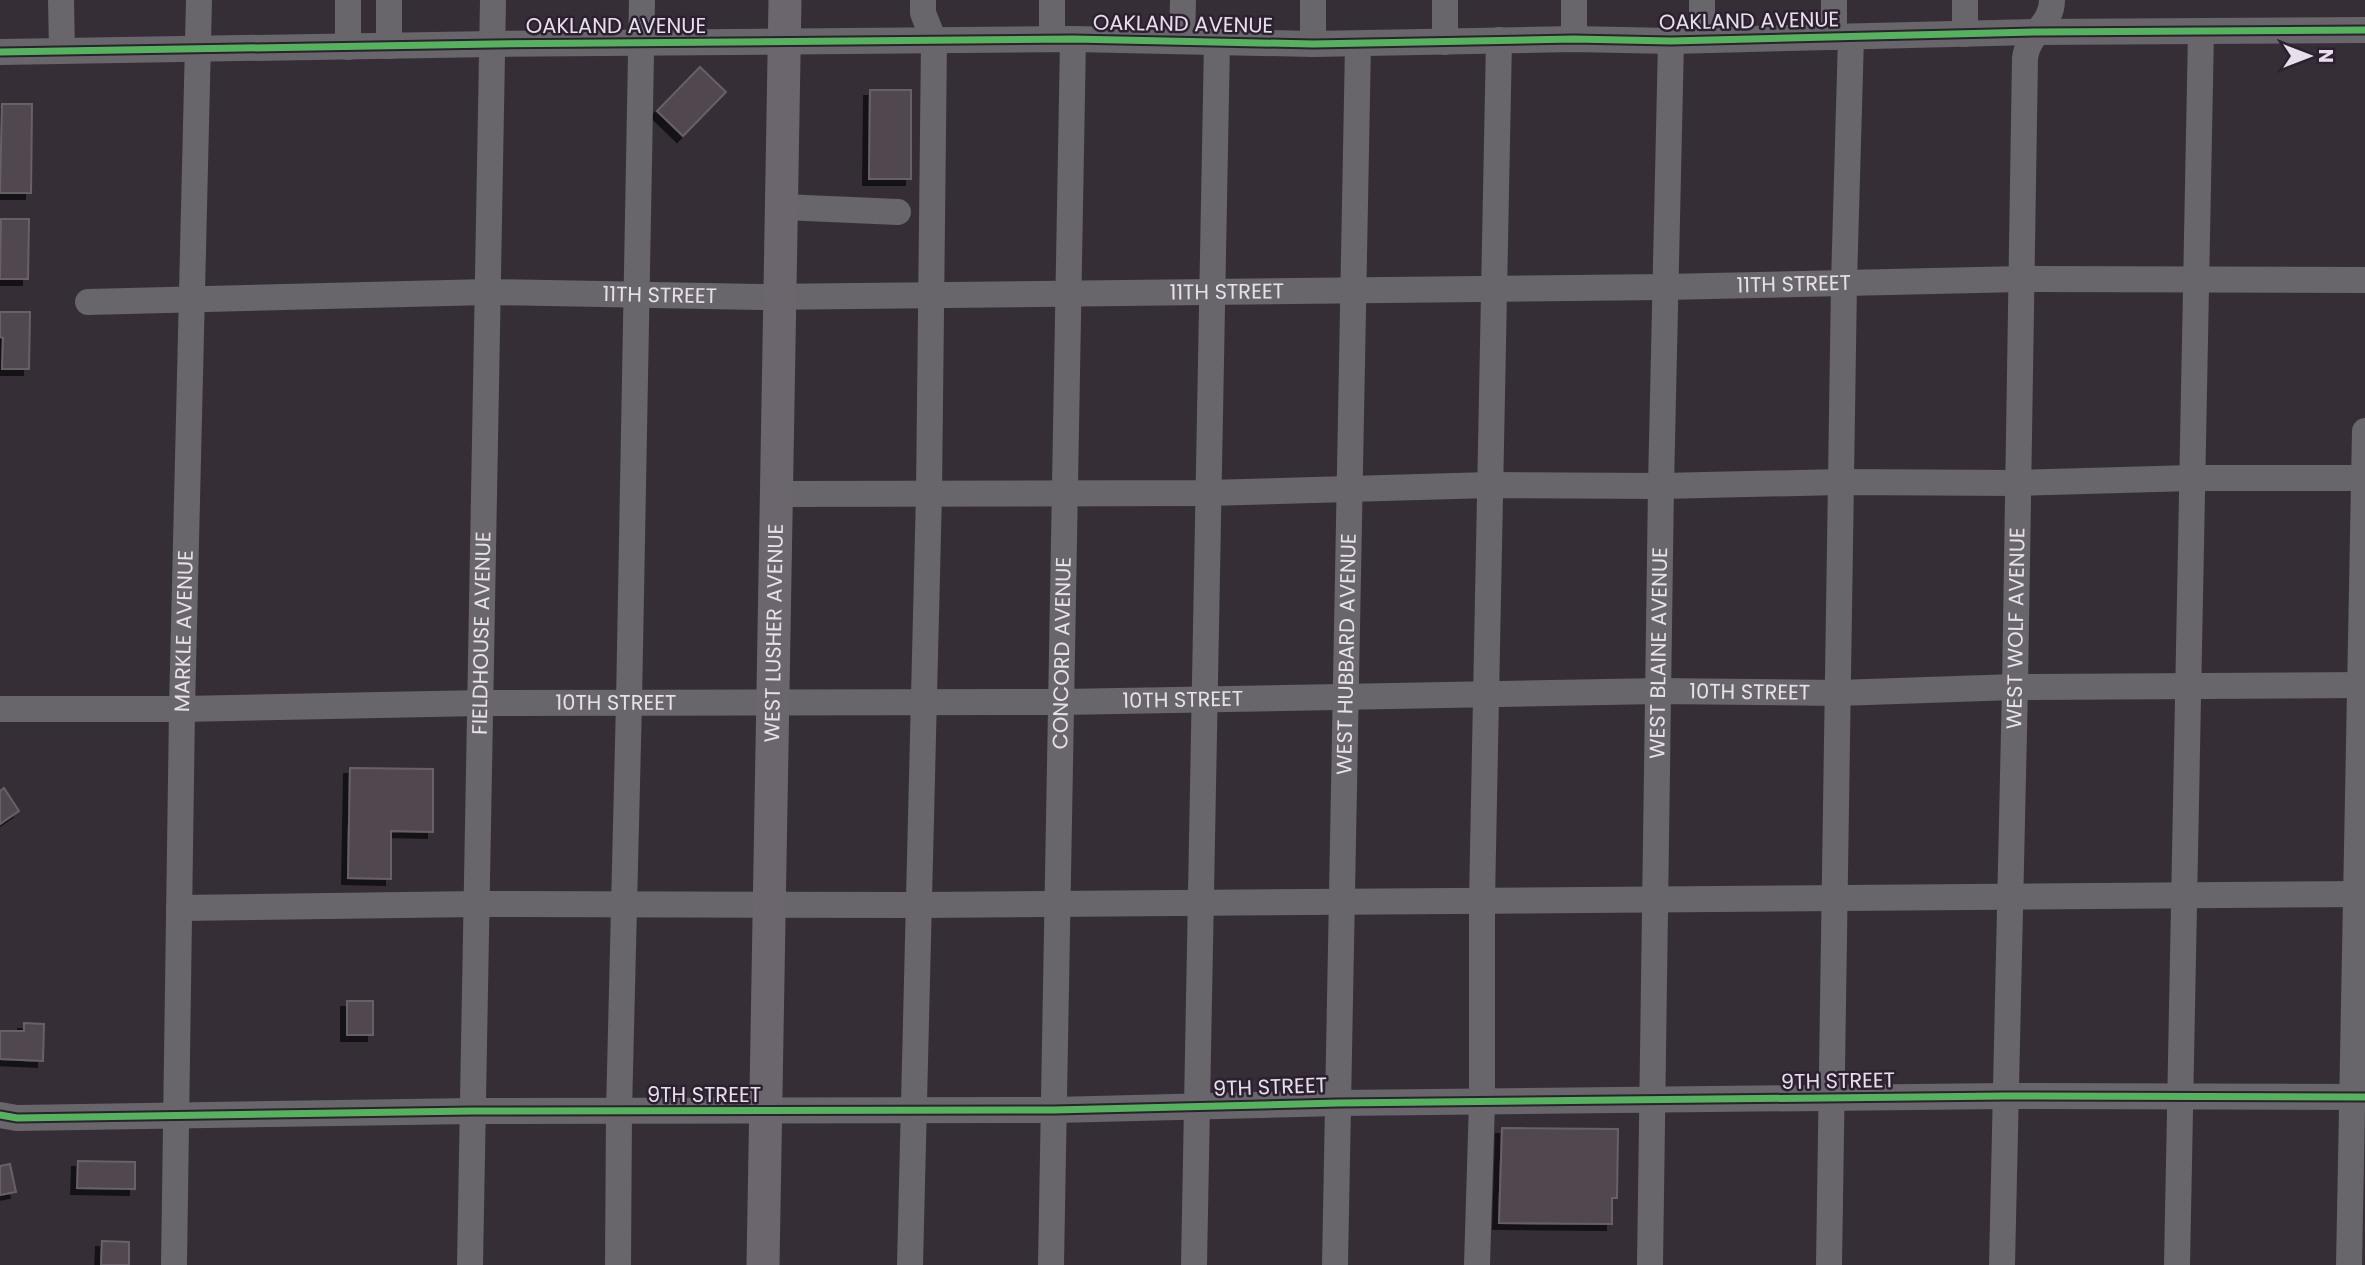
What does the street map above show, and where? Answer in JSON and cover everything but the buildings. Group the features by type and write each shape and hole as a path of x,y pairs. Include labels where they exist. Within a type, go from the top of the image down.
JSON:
{"main road":[{"name":"WEST LUSHER AVENUE","path":"764,1265 785,0"}],"street":[{"path":"61,0 62,51"},
{"name":"MARKLE AVENUE","path":"174,1265 182,709 199,0"},
{"path":"348,0 348,47"},
{"path":"389,0 389,46"},
{"name":"FIELDHOUSE AVENUE","path":"470,1265 493,0"},
{"path":"618,1265 642,0"},
{"path":"910,1265 925,702 932,295 934,41 923,13 923,0"},
{"name":"CONCORD AVENUE","path":"1051,1265 1069,293 1062,39 1052,0"},
{"path":"1182,41 1183,0"},
{"path":"1313,0 1313,44"},
{"path":"1445,0 1446,42"},
{"path":"1574,0 1574,39"},
{"path":"1702,0 1702,40"},
{"path":"1829,1265 1844,283 1843,37 1834,0"},
{"path":"1965,0 1965,34"},
{"name":"WEST WOLF AVENUE","path":"2002,1265 2025,58 2026,47 2048,18 2052,0"},
{"name":"OAKLAND AVENUE","path":"0,52 1062,39 1357,44 1574,39 1671,41 2036,32 2365,30"},
{"path":"2177,1265 2202,31"},
{"path":"1477,1265 1499,40"},
{"name":"WEST BLAINE AVENUE","path":"1650,1265 1661,486 1671,41"},
{"path":"1194,1265 1217,42"},
{"name":"WEST HUBBARD AVENUE","path":"1335,1265 1357,44"},
{"path":"783,207 898,212"},
{"name":"11TH STREET","path":"88,302 488,292 781,297 1665,287 2022,279 2365,280"},
{"path":"2349,1265 2359,1097 2365,431"},
{"path":"778,494 1207,493 1490,485 1661,486 2365,478"},
{"name":"10TH STREET","path":"0,709 629,702 1062,702 1659,691 1838,694 2015,687 2362,685"},
{"path":"179,908 2361,894"},
{"name":"9TH STREET","path":"0,1115 17,1118 472,1111 1054,1111 1338,1103 1653,1099 2359,1097"}],"cycle path":[{"path":"0,52 1073,39 1313,44 1574,39 1671,41 2036,32 2365,30"},
{"path":"0,1115 17,1118 472,1111 1054,1110 1338,1103 2005,1096 2365,1097"}]}
